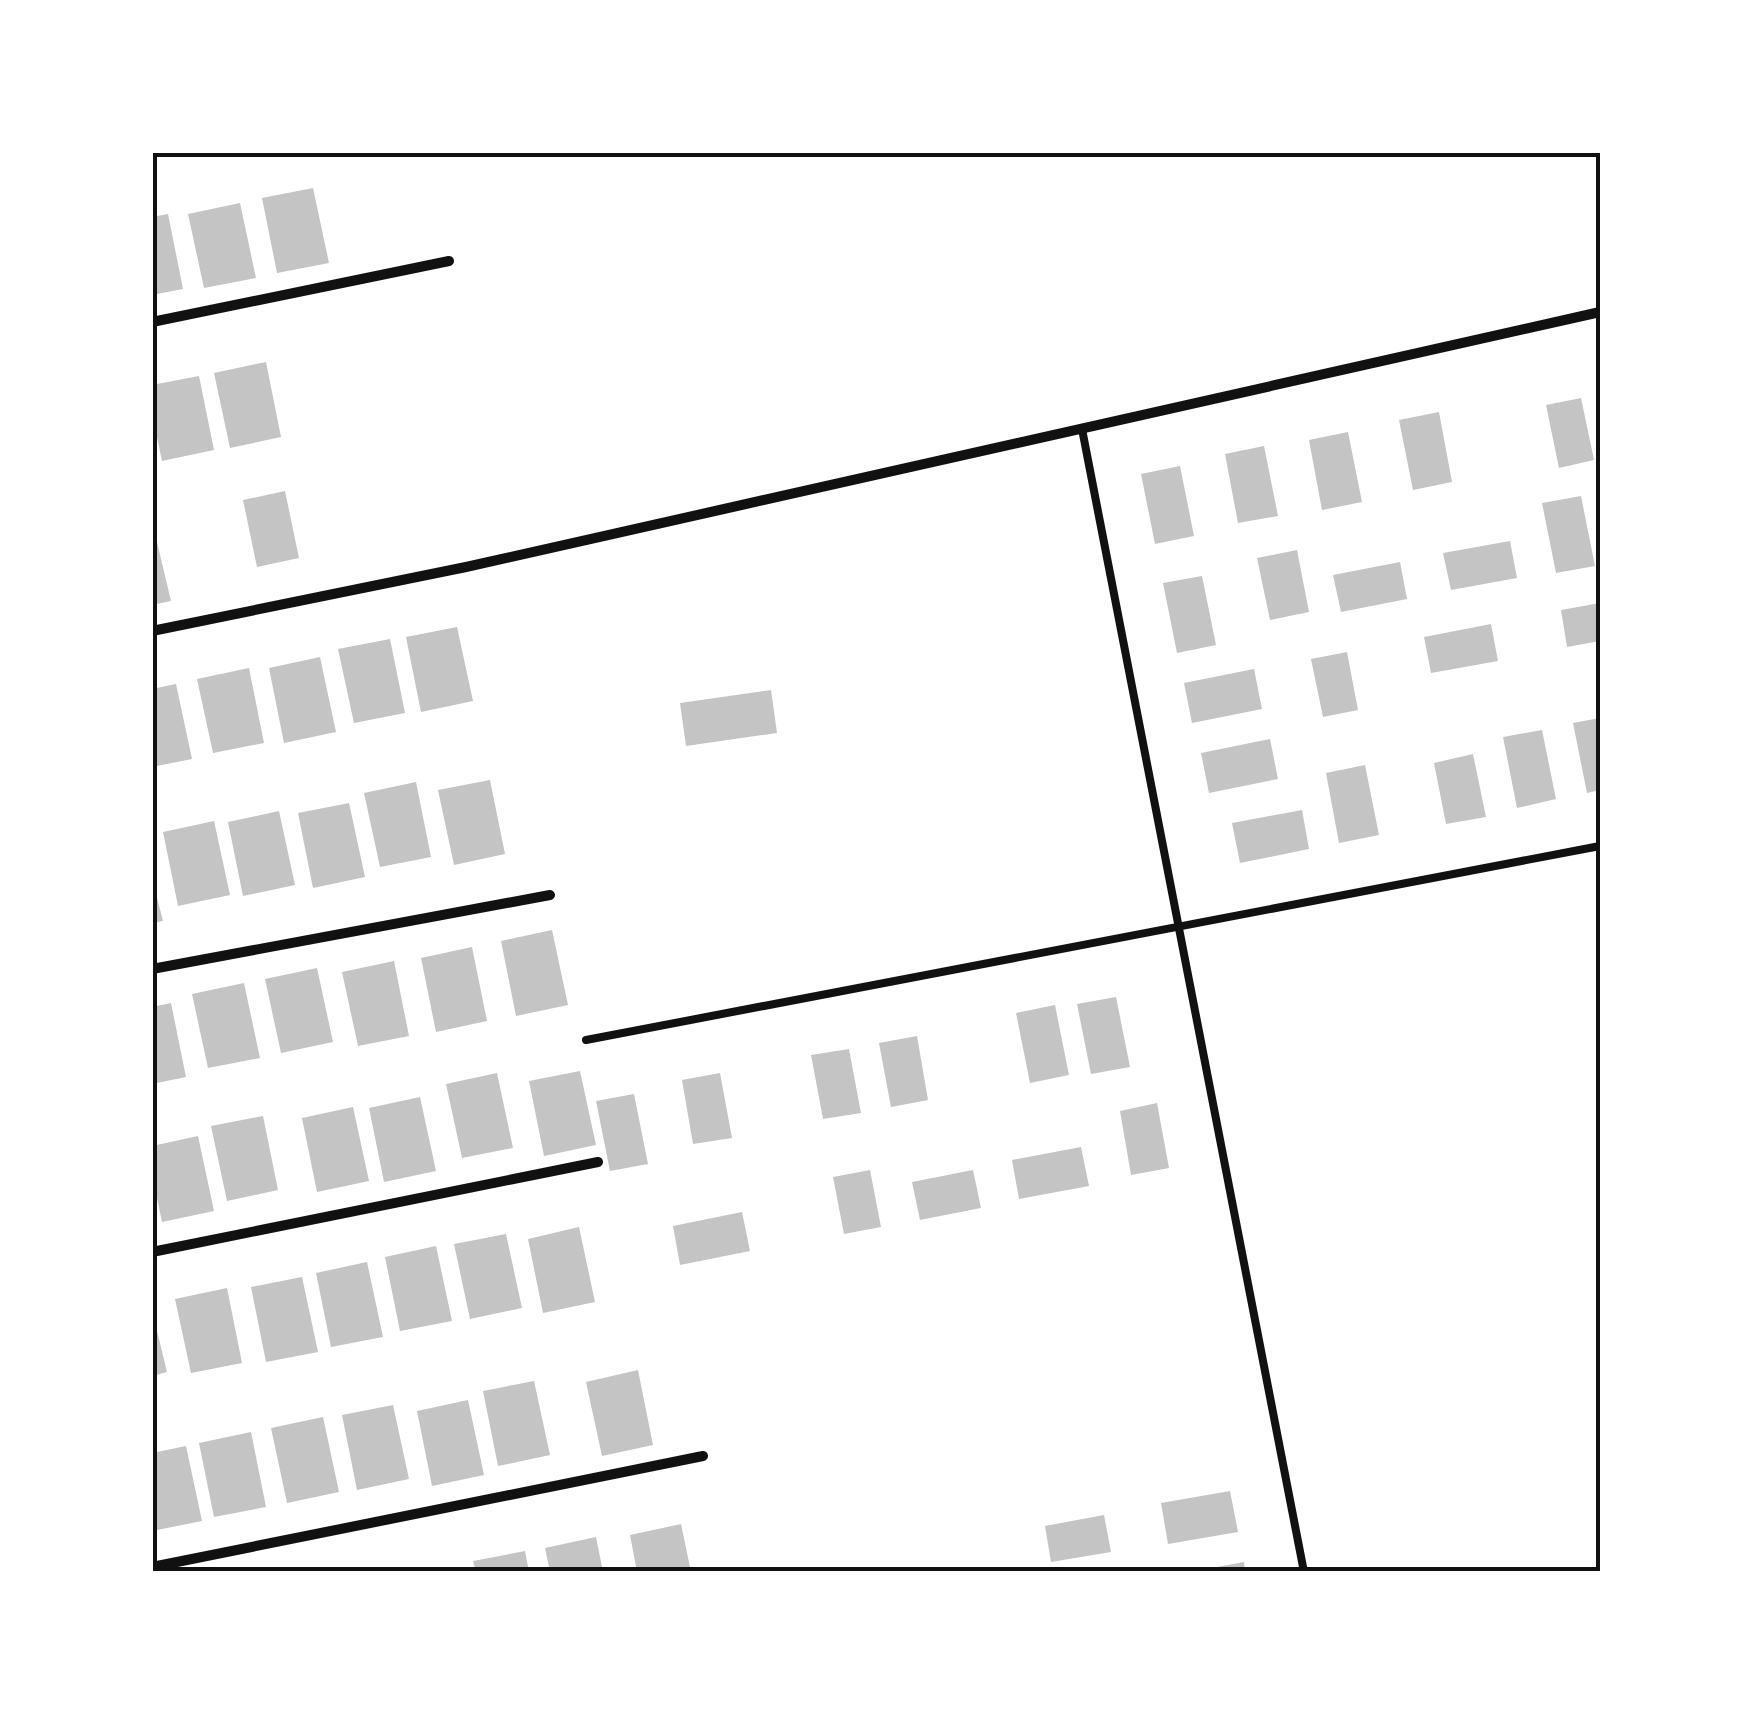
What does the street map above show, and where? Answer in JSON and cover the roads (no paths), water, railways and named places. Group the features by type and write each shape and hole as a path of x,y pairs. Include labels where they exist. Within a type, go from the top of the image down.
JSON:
{"street":[{"path":"152,322 449,261"},
{"path":"152,631 466,566 1600,312"},
{"path":"152,969 550,895"},
{"path":"152,1252 598,1162"},
{"path":"152,1567 703,1456"}],"lane":[{"path":"1082,428 1304,1572"},
{"path":"586,1040 1600,846"}]}
